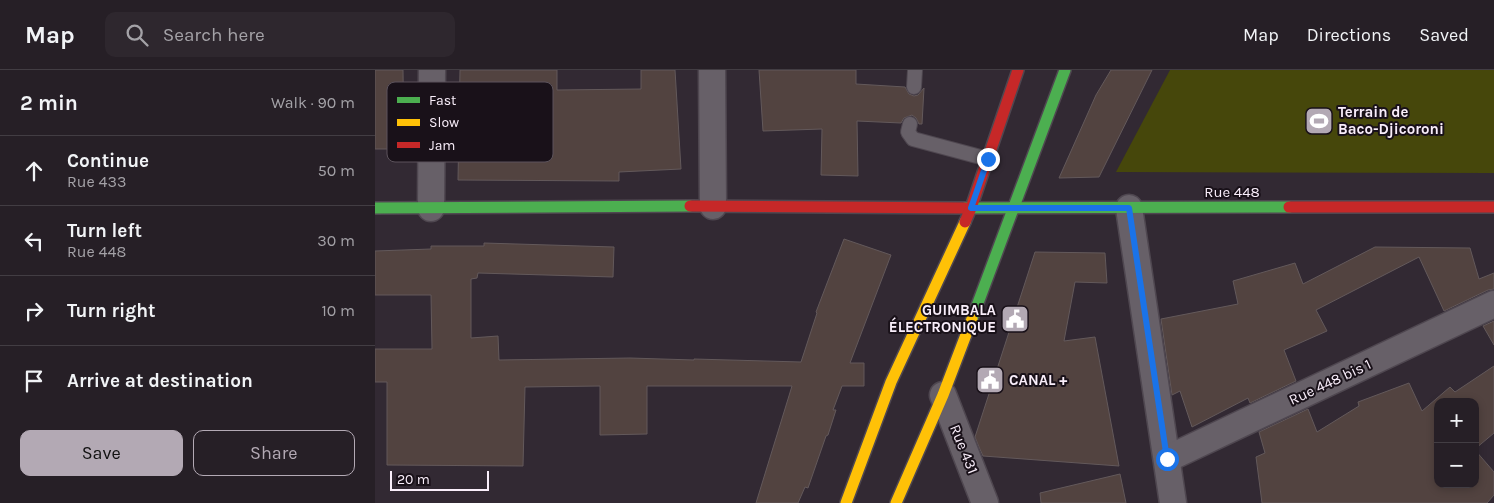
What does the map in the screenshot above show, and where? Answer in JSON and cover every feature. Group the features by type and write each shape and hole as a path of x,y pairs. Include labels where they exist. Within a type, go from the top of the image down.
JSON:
{"street":[{"path":"712,70 713,206"},
{"path":"846,503 891,382 971,208 1018,70"},
{"path":"896,503 943,395 1065,70"},
{"path":"431,162 431,208"},
{"name":"Rue 448","path":"375,208 713,206 971,208 1494,207"},
{"path":"1129,208 1173,503"},
{"name":"Rue 448 bis 1","path":"1167,459 1494,304"},
{"name":"Rue 431","path":"943,395 985,503"}],"lane":[{"path":"914,87 915,70"},
{"path":"909,124 908,132 913,139 988,159"}],"shaded area":[{"name":"Terrain de Baco-Djicoroni","path":"1170,70 1494,70 1494,173 1116,172"}],"building":[{"path":"375,70 403,70 403,82 387,82 387,149 375,149"},
{"path":"460,70 557,70 557,90 641,89 641,70 675,70 681,169 619,172 619,181 458,180 458,162 553,162 553,82 460,82"},
{"path":"759,70 856,70 856,84 905,87 909,94 914,96 918,95 924,88 922,124 919,124 912,115 904,118 901,123 857,121 858,176 821,175 822,129 763,131"},
{"path":"1111,70 1152,70 1099,177 1059,178 1096,95"},
{"path":"844,239 891,255 850,363 864,363 864,386 842,386 833,410 836,410 828,435 826,436 808,488 805,487 798,503 756,503 792,386 647,386 647,434 600,435 600,386 525,387 523,466 387,465 387,382 375,382 375,349 432,349 431,295 375,295 375,251 431,249 431,246 484,246 484,243 614,247 613,277 478,273 477,278 471,279 471,338 498,336 499,360 630,358 801,362 816,312"},
{"path":"1375,247 1470,248 1479,279 1494,273 1494,289 1488,290 1444,311 1419,257 1316,310 1327,331 1284,350 1296,381 1250,403 1248,398 1192,427 1180,391 1172,395 1161,319 1238,304 1233,281 1295,263 1303,284"},
{"path":"1035,252 1105,253 1107,283 1075,282 1064,341 1095,337 1119,466 983,456 975,437"},
{"path":"1494,321 1494,345 1483,326"},
{"path":"1494,366 1494,433 1479,446 1479,398 1437,398 1450,387 1455,392"},
{"path":"1409,383 1422,411 1434,401 1434,488 1479,488 1479,455 1494,472 1494,495 1487,503 1262,503 1256,457 1265,453 1259,432 1308,409 1317,432 1359,406 1358,402"},
{"path":"1120,474 1126,503 1041,503 1040,493"}],"traffic: fast":[{"path":"972,319 1065,70"},
{"path":"375,208 690,206"},
{"path":"965,208 1289,207"}],"traffic: slow":[{"path":"846,503 891,382 965,222"},
{"path":"896,503 943,395 972,319"}],"traffic: jam":[{"path":"965,222 1018,70"},
{"path":"690,206 965,208"},
{"path":"1289,207 1494,207"}],"place":[{"name":"Terrain de Baco-Djicoroni","path":"1319,121"},
{"name":"GUIMBALA ÉLECTRONIQUE","path":"1015,319"},
{"name":"CANAL +","path":"990,380"}],"route":[{"path":"988,159 971,208 1129,208 1167,459"}]}
